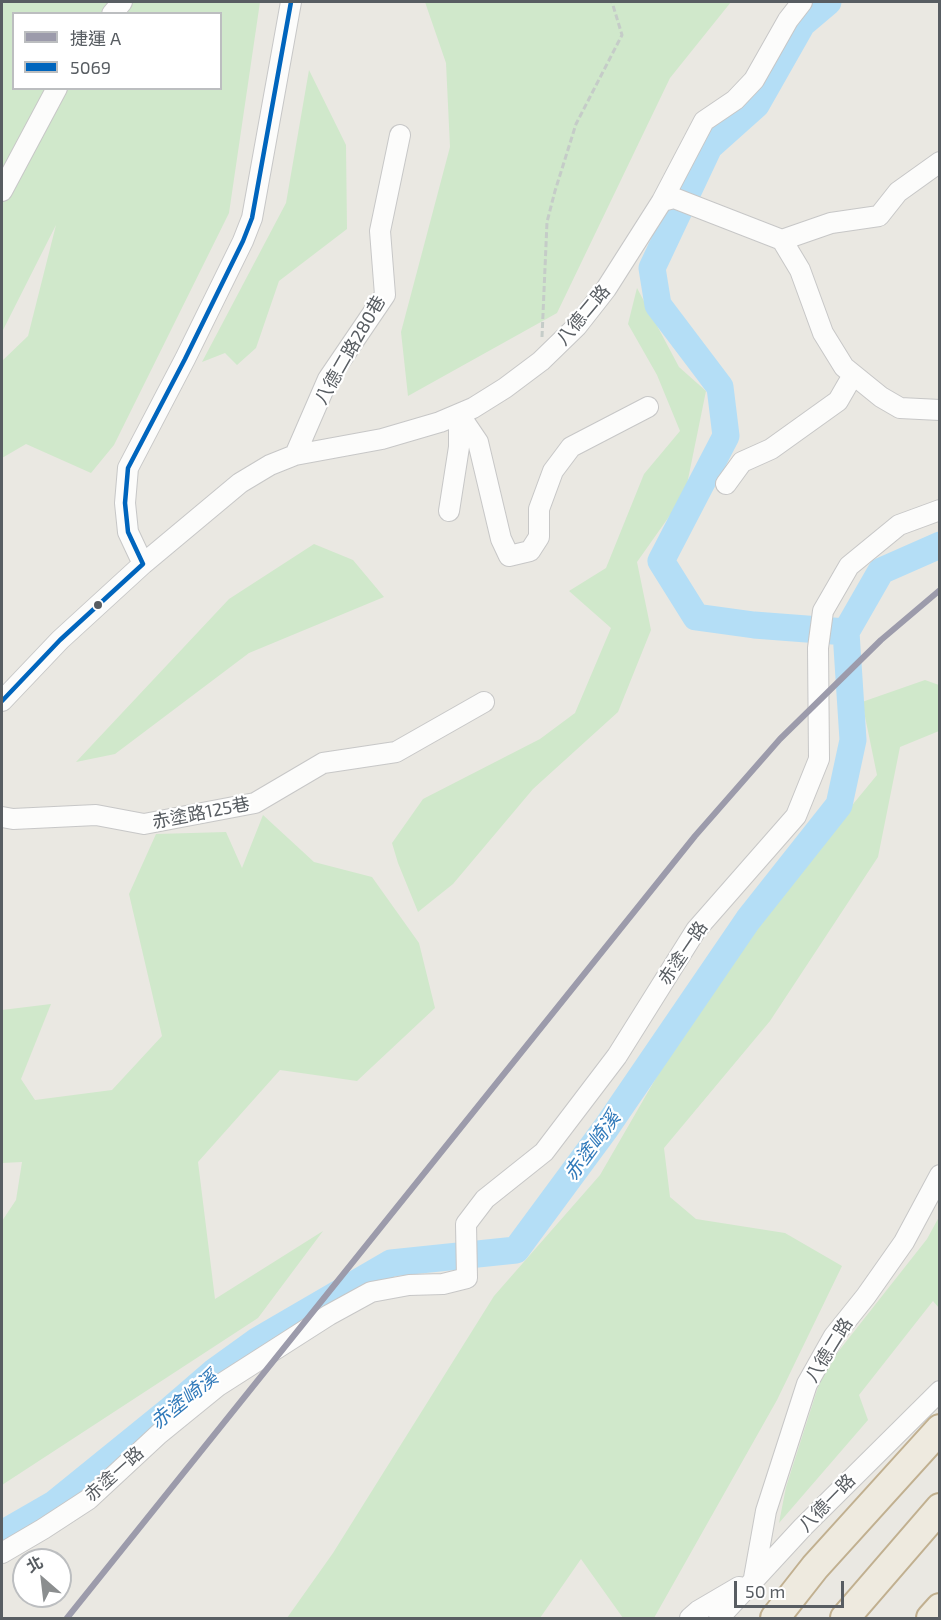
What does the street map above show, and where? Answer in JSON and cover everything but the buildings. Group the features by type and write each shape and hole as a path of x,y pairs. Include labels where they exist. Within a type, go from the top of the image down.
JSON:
{"highway":[{"path":"775,1618 814,1567 939,1429"},
{"path":"845,1618 939,1509"},
{"path":"931,1618 939,1608"}],"street":[{"path":"143,564 128,532 125,503 128,468 185,359 252,218 291,2"},
{"name":"八德二路","path":"2,701 60,640 143,564 240,483 270,465 295,455 382,439 440,422 473,408 541,361 577,326 606,289 668,200 704,122 735,100 754,80 788,20 802,2"},
{"path":"2,191 56,90"},
{"name":"八德二路280巷","path":"295,455 328,379 385,294 380,231 400,135"},
{"path":"782,240 831,223 879,216 898,192 939,162"},
{"path":"668,200 710,211 782,240 800,270 823,333 844,367 881,397 900,408 939,410"},
{"path":"726,484 742,462 771,449 837,401 853,375"},
{"path":"459,414 478,442 501,539 509,556 530,551 538,537 539,509 549,480 571,447 648,407"},
{"path":"449,512 459,447 459,414"},
{"name":"赤塗一路","path":"2,1553 89,1499 159,1434 218,1386 329,1315 371,1292 410,1285 442,1284 467,1278 466,1224 485,1199 544,1152 617,1056 696,930 796,816 819,759 818,648 823,610 849,566 899,525 939,510"},
{"name":"赤塗路125巷","path":"2,817 13,819 96,815 144,824 255,803 323,763 396,752 484,702"},
{"name":"八德二路","path":"754,1578 766,1511 807,1384 834,1336 904,1242 939,1175"},
{"name":"八德一路","path":"719,1618 754,1578 939,1391"},
{"path":"690,1618 754,1578"}],"path":[{"path":"541,361 548,222 576,124 622,35 612,2"}],"green space":[{"path":"2,2 260,2 229,213 114,445 91,473 26,444 2,458 2,361 28,336 56,225 2,332"},
{"path":"425,2 731,2 670,78 557,313 408,396 401,332 450,147 446,63"},
{"path":"309,70 346,145 347,229 279,281 256,348 237,365 225,353 202,362 286,203"},
{"path":"637,288 679,367 706,391 685,494 637,562 651,630 618,712 533,789 453,884 418,912 392,843 423,799 540,739 575,713 611,628 569,591 606,568 644,474 680,431 657,375 628,324"},
{"path":"314,544 353,560 384,597 249,653 115,754 76,762 229,599"},
{"path":"925,680 939,685 939,731 900,747 878,857 770,1021 664,1148 670,1197 696,1219 785,1233 842,1266 777,1400 654,1618 623,1618 581,1559 540,1618 287,1618 333,1553 494,1296 600,1175 723,962 877,775 862,702"},
{"path":"263,815 314,862 372,877 419,943 435,1008 357,1081 280,1070 198,1162 215,1299 323,1231 258,1318 2,1485 2,1221 16,1200 22,1162 2,1163 2,1010 51,1004 21,1079 35,1100 112,1090 162,1036 129,894 156,834 226,832 242,868"},
{"path":"939,1217 939,1308 933,1301 859,1395 868,1420 779,1523 786,1487 818,1387 830,1362 927,1239"}],"waterway":[{"path":"828,2 802,24 756,105 709,147 652,268 658,305 720,387 726,436 661,561 696,617 754,625 846,632"},
{"name":"赤塗崎溪","path":"2,1534 54,1504 214,1372 257,1341 391,1263 516,1250 606,1128 748,920 839,805 853,740 846,632 881,571 940,545"}],"metro line":[{"name":"A","path":"67,1618 695,836 780,739 881,640 940,590"}],"transit line":[{"name":"5069","path":"2,701 60,640 143,564 128,532 125,503 128,468 185,359 252,218 291,2"}]}
